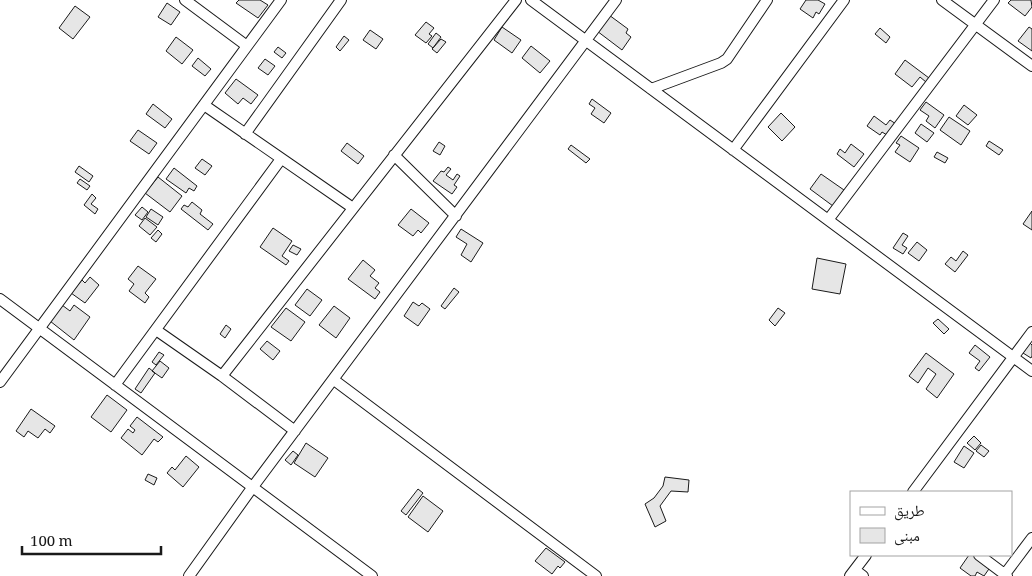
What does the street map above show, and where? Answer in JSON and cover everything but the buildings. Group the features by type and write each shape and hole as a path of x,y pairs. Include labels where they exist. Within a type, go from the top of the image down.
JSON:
{"street":[{"path":"185,0 247,46"},
{"path":"0,382 281,0"},
{"path":"245,134 341,0"},
{"path":"222,376 516,0"},
{"path":"531,0 1032,371"},
{"path":"189,576 252,488 616,0"},
{"path":"651,89 726,59 767,0"},
{"path":"733,150 844,0"},
{"path":"942,0 1032,66"},
{"path":"828,220 994,0"},
{"path":"204,105 353,208"},
{"path":"394,155 456,216"},
{"path":"115,385 282,159"},
{"path":"0,299 372,576"},
{"path":"156,330 222,376 295,431"},
{"path":"914,491 1032,332"},
{"path":"334,380 596,576"},
{"path":"980,556 1006,575 1032,538"},
{"path":"856,574 865,556"}]}
